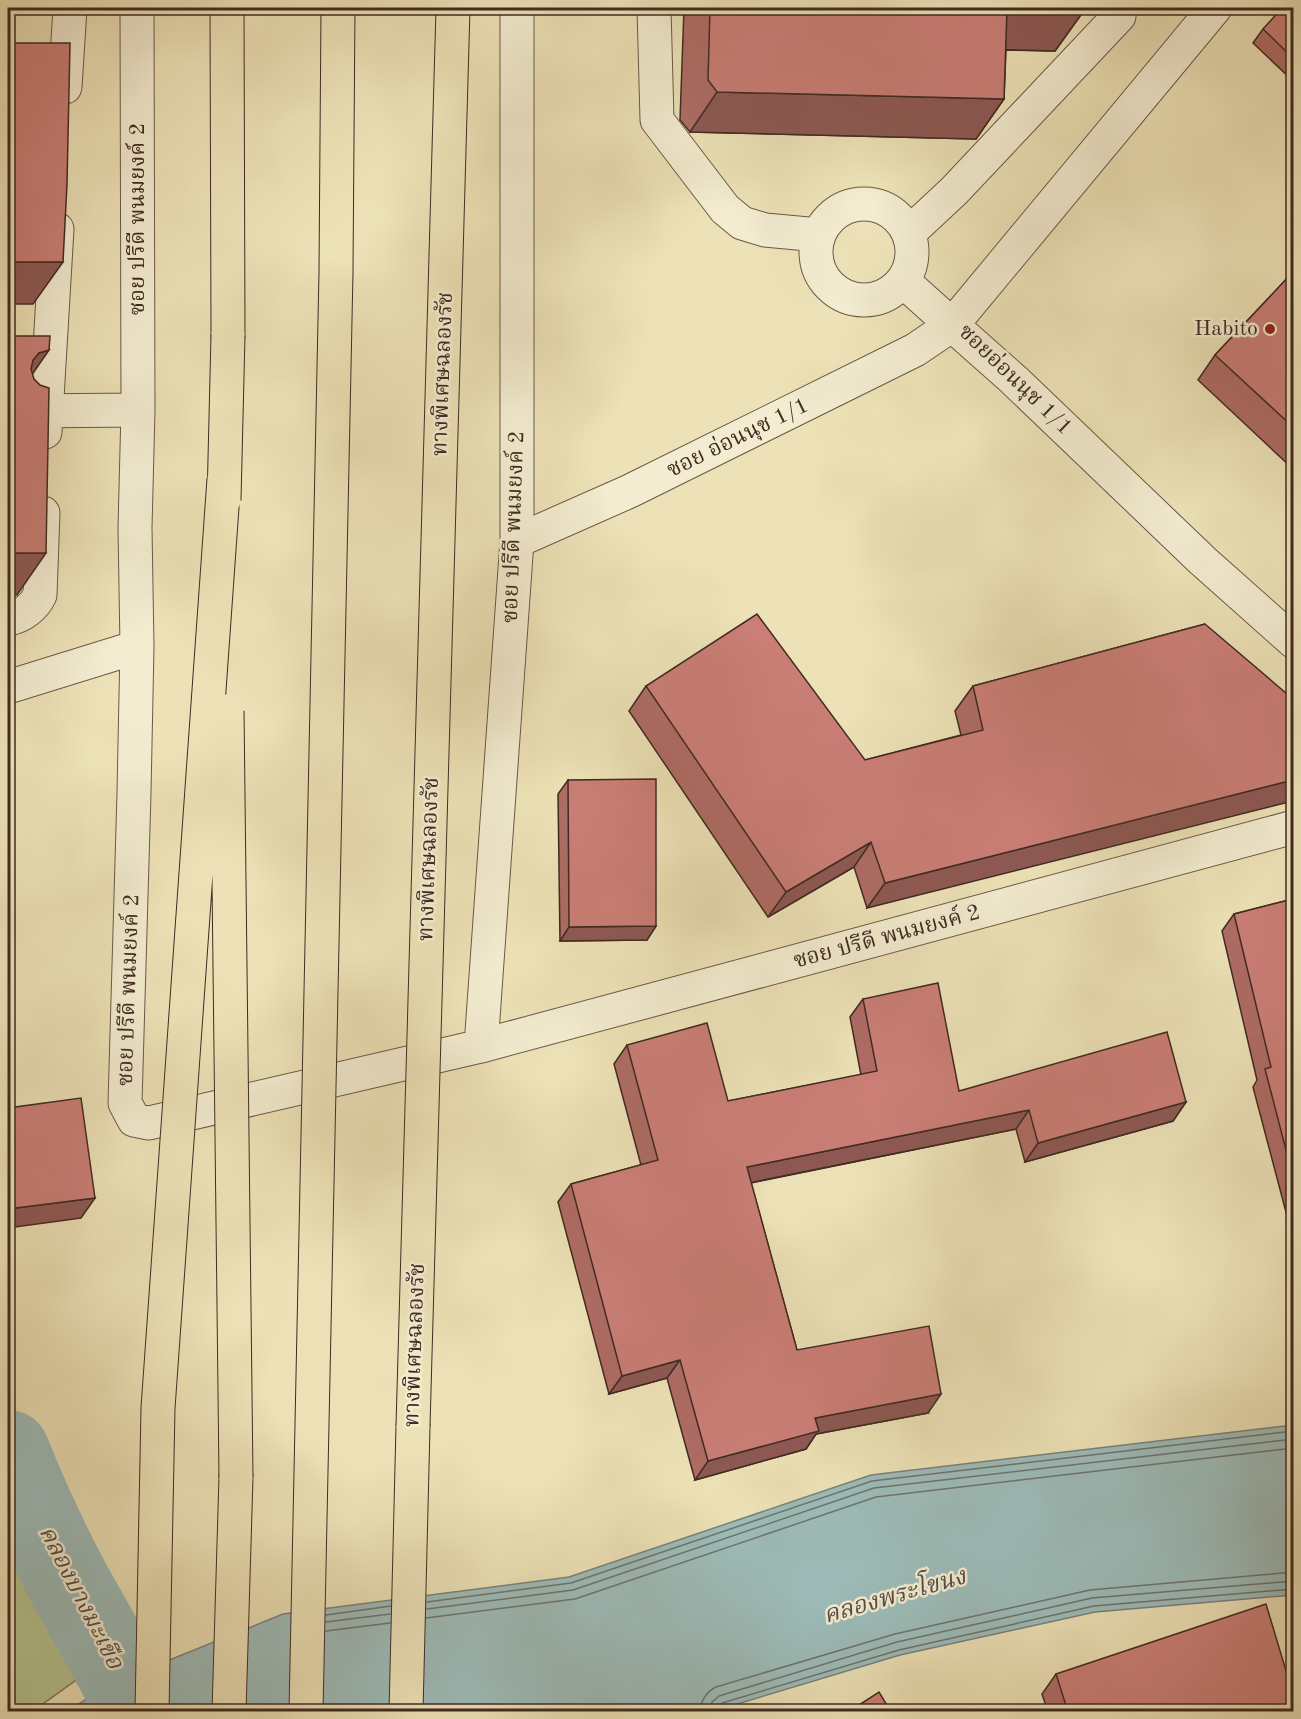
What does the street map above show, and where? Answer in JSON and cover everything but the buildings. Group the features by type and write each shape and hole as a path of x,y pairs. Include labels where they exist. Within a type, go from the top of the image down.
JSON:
{"highway":[{"path":"227,8 228,335 224,479 236,1477 229,1712"},
{"path":"306,1712 335,284 338,8"},
{"name":"ทางพิเศษฉลองรัช","path":"406,1712 412,1426 453,8"},
{"path":"152,1712 158,1408 224,479"}],"street":[{"path":"63,113 70,8"},
{"name":"ซอย ปรีดี พนมยงค์ 2","path":"137,8 138,410 135,528 137,647 125,1103 134,1120 149,1123 481,1046 1293,827"},
{"name":"ซอย ปรีดี พนมยงค์ 2","path":"481,1046 517,541 517,8"},
{"path":"654,8 657,120 725,209 742,223 765,230 819,235"},
{"path":"909,233 954,191 1119,16 1118,8"},
{"name":"ซอยอ่อนนุช 1/1","path":"1215,8 952,325 1014,380 1203,561 1293,642"},
{"path":"8,619 23,614 36,603 40,595 44,475 33,410 59,195"},
{"path":"855,204 871,204 887,209 901,219 909,233 913,249 910,266 903,281 878,298 863,300 848,297 835,290 824,279 818,265 816,250 819,235 826,222 839,210 855,204"},
{"path":"903,281 952,325"},
{"name":"ซอย อ่อนนุช 1/1","path":"517,541 630,491 842,387 915,350 952,325"},
{"path":"33,410 138,410"},
{"path":"8,687 137,647"}],"green space":[{"path":"26,1555 86,1673 33,1711 8,1711 8,1565"}],"water":[{"name":"คลองพระโขนง","path":"1293,1425 1293,1595 1095,1612 900,1655 714,1711 67,1712 151,1656 167,1661 283,1614 569,1577 871,1475"}],"waterway":[{"name":"คลองบางมะเขือ","path":"8,1452 68,1582 139,1712"}],"place":[{"name":"Habito","path":"1270,329"}]}
